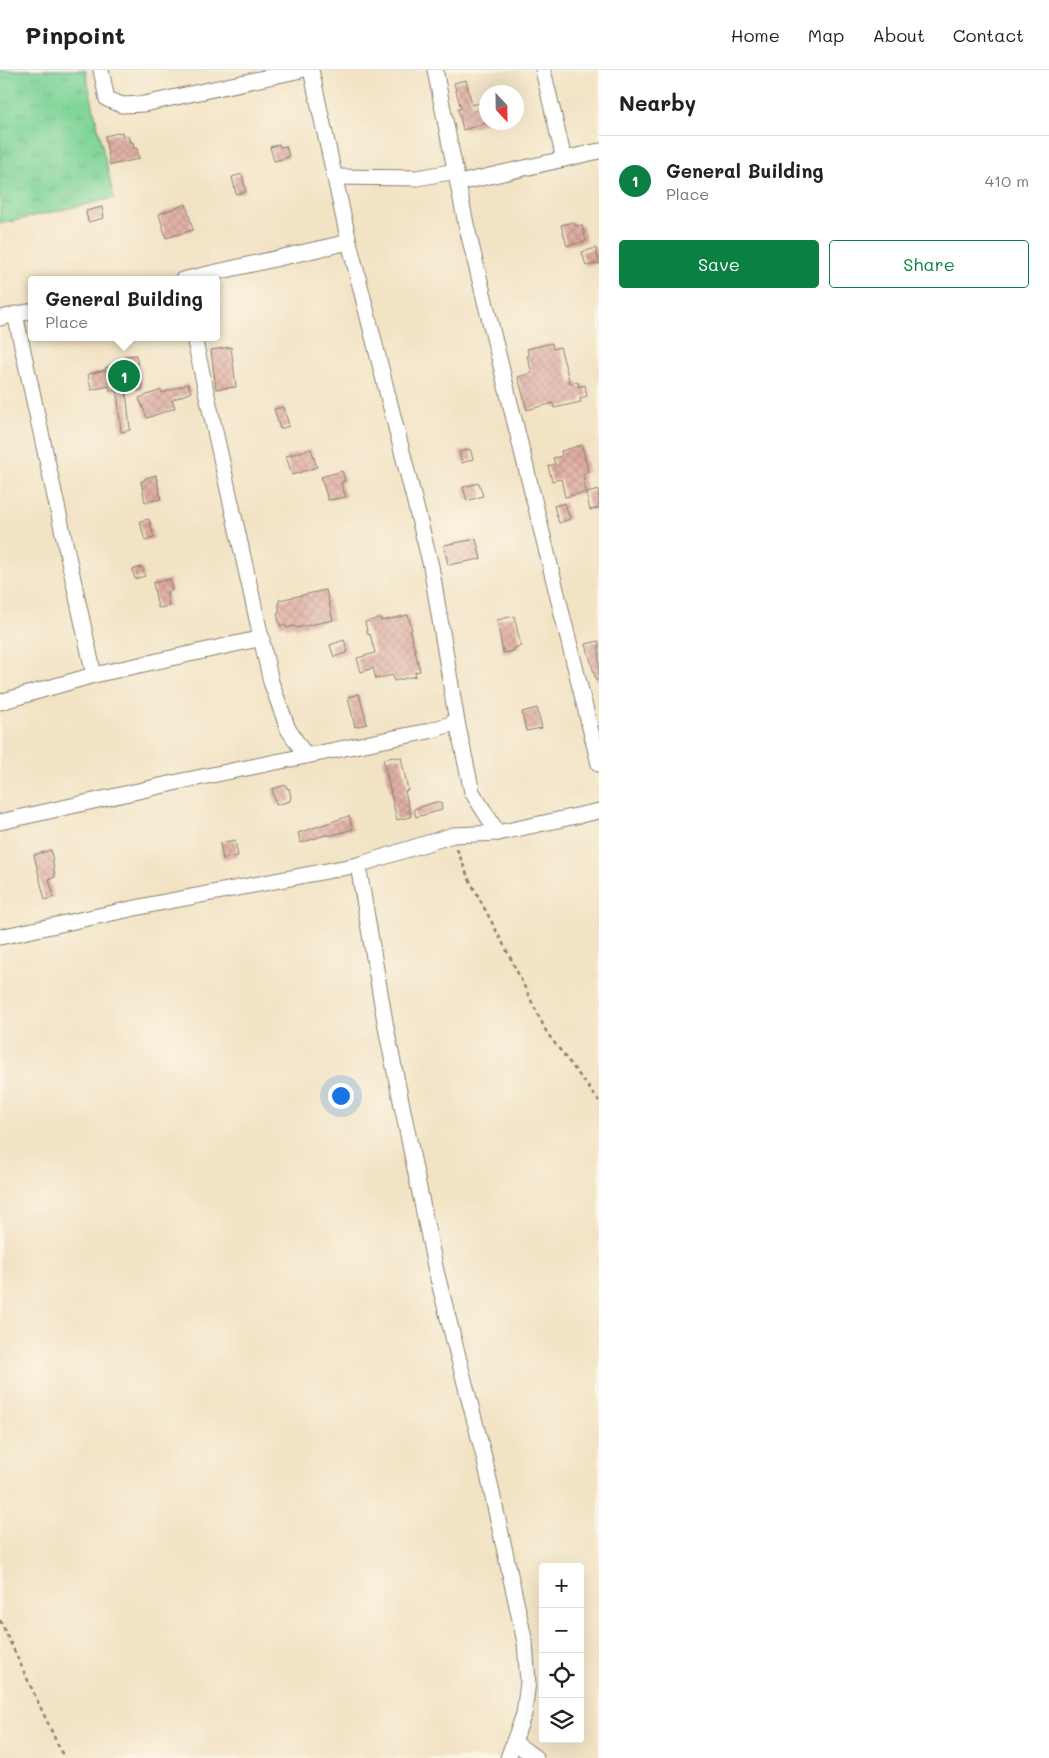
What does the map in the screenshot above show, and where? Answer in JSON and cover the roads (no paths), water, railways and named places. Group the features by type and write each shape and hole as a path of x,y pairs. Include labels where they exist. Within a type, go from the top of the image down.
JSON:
{"street":[{"path":"101,70 107,99 122,105 144,104 301,70"},
{"path":"311,70 349,242 431,566 457,722 472,792 498,833"},
{"path":"435,70 466,224 599,764"},
{"path":"543,70 564,159"},
{"path":"335,177 457,177 564,159 599,151"},
{"path":"200,276 349,242"},
{"path":"0,318 28,312"},
{"path":"16,314 94,675"},
{"path":"195,341 271,682 288,729 306,756"},
{"path":"0,702 94,675 262,638"},
{"path":"0,822 187,780 429,731 457,722"},
{"path":"0,937 154,904 358,865 453,835 498,833 599,811"},
{"path":"358,865 388,1033 436,1270 484,1457 525,1642 528,1682 524,1714 508,1758"},
{"path":"514,1742 536,1758"}],"place":[{"name":"General Building","path":"124,376"}]}
